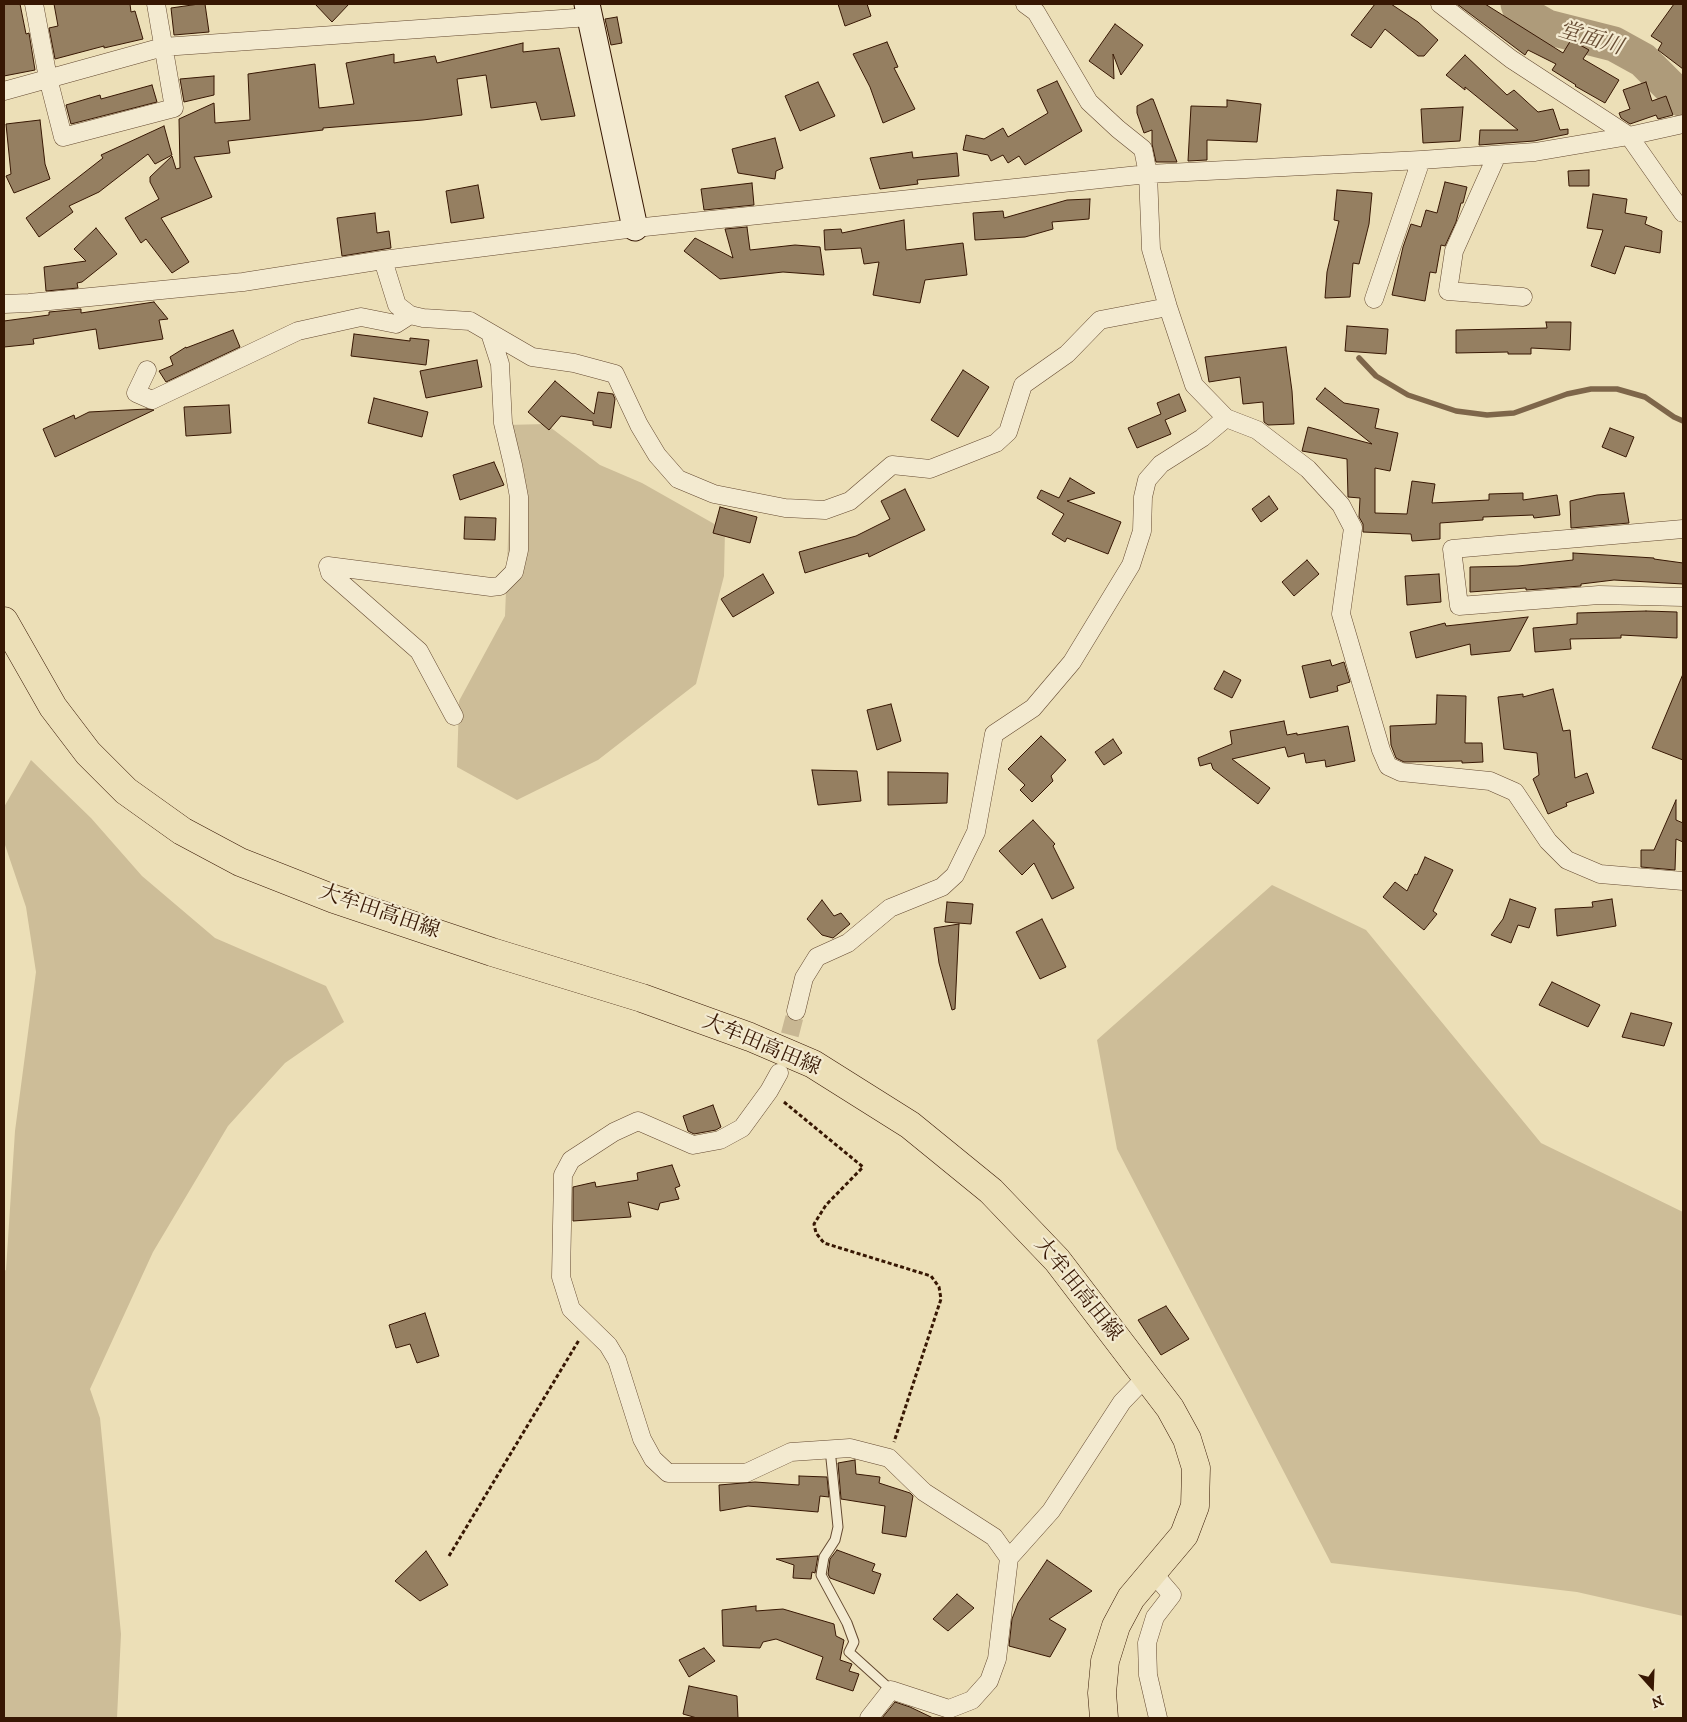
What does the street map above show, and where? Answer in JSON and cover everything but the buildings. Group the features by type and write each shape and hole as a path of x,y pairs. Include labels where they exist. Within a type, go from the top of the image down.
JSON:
{"main road":[{"name":"大牟田高田線","path":"4,621 52,707 88,752 126,791 182,831 240,862 334,899 492,952 642,998 750,1037 813,1064 910,1124 991,1190 1057,1260 1170,1408 1187,1440 1196,1468 1195,1506 1184,1534 1131,1598 1116,1626 1105,1661 1102,1693 1104,1718"}],"street":[{"path":"34,4 48,78 63,137 174,108 156,4"},
{"path":"1025,4 1036,12 1089,102 1143,149 1148,174 1151,249 1168,308 1194,385 1226,418 1257,430 1308,469 1341,505 1353,528 1341,614 1381,750 1388,766 1401,772 1490,781 1515,792 1548,841 1567,860 1600,874 1683,881"},
{"path":"1440,4 1511,59 1629,136 1683,213"},
{"path":"4,91 163,47 589,10 635,228"},
{"path":"4,304 243,282 383,260 635,228 1148,174 1421,160 1534,152 1629,136 1683,124"},
{"path":"1497,155 1454,251 1448,290 1523,297"},
{"path":"1374,299 1421,160"},
{"path":"383,260 398,305 410,315 423,318 470,321 532,358 574,363 615,374 639,425 657,455 678,479 714,494 785,508 825,510 850,501 892,466 930,469 996,442 1008,432 1023,385 1067,354 1100,320 1168,308"},
{"path":"147,370 136,393 152,400 298,331 361,317 396,324 410,315"},
{"path":"454,716 420,651 330,573 328,566 491,587 500,586 514,572 519,550 519,498 503,423 500,364 490,333"},
{"path":"796,1011 804,978 817,958 848,943 890,908 942,887 955,874 976,832 994,734 1033,708 1072,662 1131,565 1142,531 1143,497 1147,480 1161,464 1202,438 1226,418"},
{"path":"1683,529 1452,549 1459,606 1599,595 1683,597"},
{"path":"779,1073 770,1091 742,1128 720,1140 693,1145 638,1121 614,1132 571,1160 563,1175 561,1277 571,1309 608,1345 617,1360 642,1440 653,1459 668,1473 746,1473 792,1452 850,1448 889,1458 924,1492 994,1536 1009,1558"},
{"path":"869,1718 891,1690 949,1709 972,1700 990,1681 997,1659 1009,1558 1051,1511 1122,1402 1146,1377"},
{"path":"1153,1573 1172,1595 1154,1617 1147,1643 1148,1676 1158,1718"}],"lane":[{"path":"830,1449 838,1526 835,1540 824,1558 821,1575 847,1623 854,1642 848,1652 891,1690"}],"path":[{"path":"770,1091 863,1167 826,1205 814,1224 816,1233 824,1244 931,1276 939,1287 941,1299 889,1458"},
{"path":"449,1556 587,1326"}],"shaded area":[{"path":"546,424 600,465 642,483 725,530 724,576 696,684 598,760 517,800 457,767 459,701 505,616 510,489 506,425"},
{"path":"31,760 91,818 142,876 215,938 326,986 344,1022 285,1063 228,1126 153,1252 90,1389 100,1418 121,1634 117,1718 4,1718 4,1271 6,1270 15,1131 36,972 26,907 4,842 4,807"},
{"path":"1272,885 1366,930 1541,1143 1683,1212 1683,1616 1577,1592 1331,1563 1117,1149 1097,1040"}],"waterway":[{"name":"堂面川","path":"1518,4 1521,12 1547,27 1614,44 1643,60 1683,100"},
{"path":"1359,358 1376,376 1408,395 1456,411 1487,415 1514,413 1567,394 1591,389 1617,389 1645,397 1683,421"}],"tunnel":[{"path":"783,1061 796,1011"}]}
